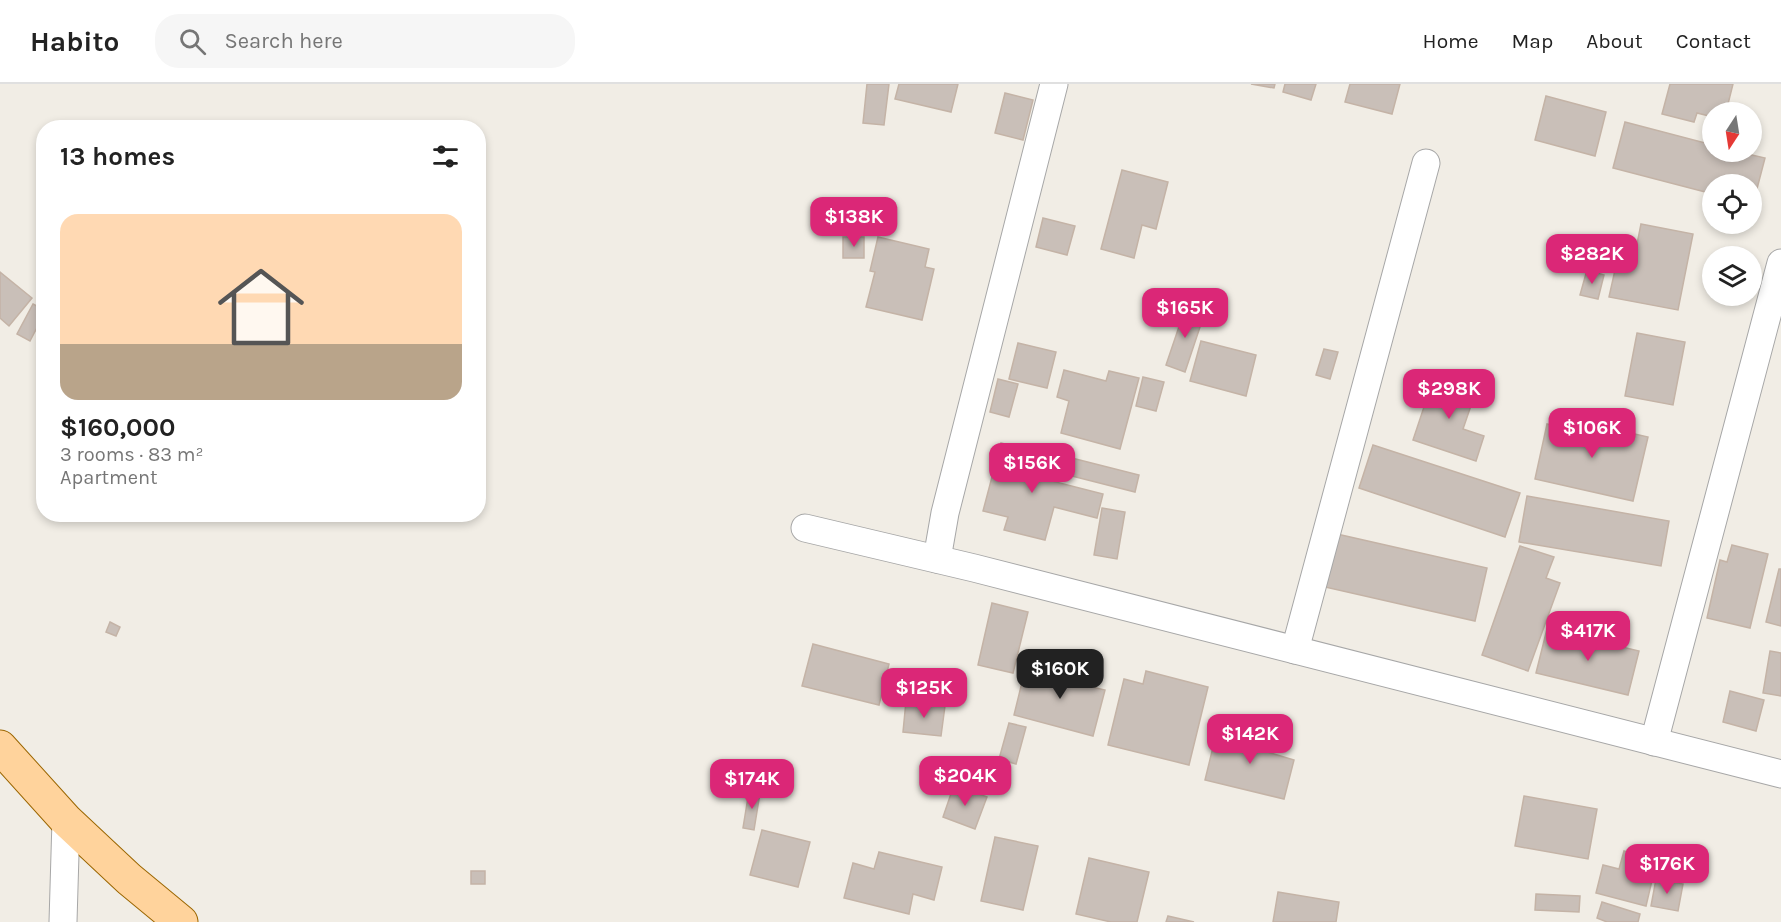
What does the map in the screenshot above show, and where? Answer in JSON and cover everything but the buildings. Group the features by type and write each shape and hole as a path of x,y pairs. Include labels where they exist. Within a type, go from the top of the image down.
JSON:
{"main road":[{"path":"0,747 66,820 129,879 181,922"}],"street":[{"path":"937,559 945,513 1054,84"},
{"path":"1295,650 1426,163"},
{"path":"1654,742 1781,263"},
{"path":"805,528 937,559 1781,774"},
{"path":"63,922 66,820"}]}
